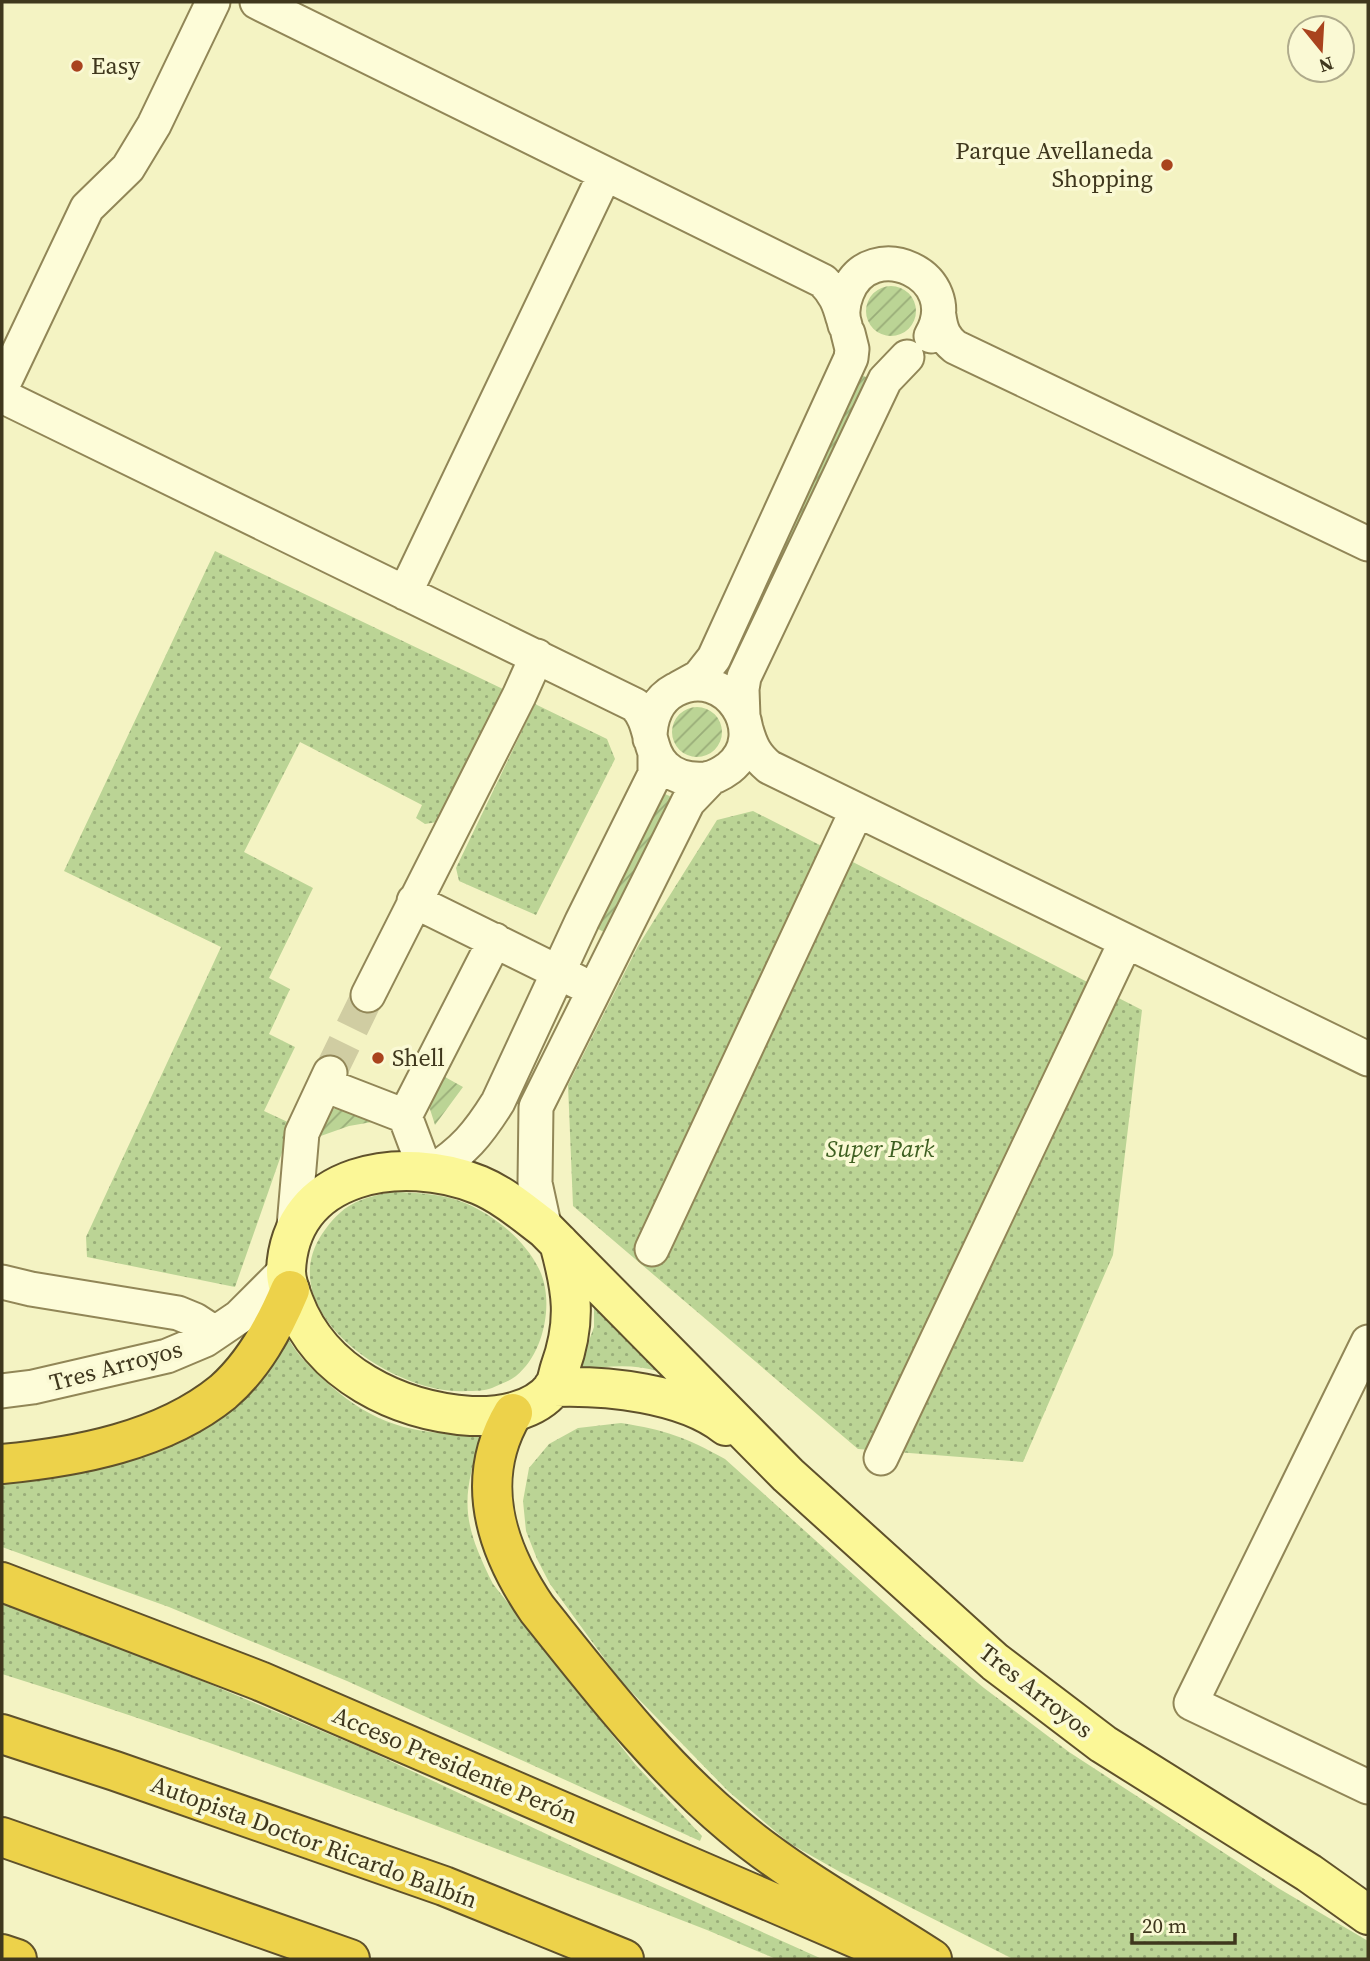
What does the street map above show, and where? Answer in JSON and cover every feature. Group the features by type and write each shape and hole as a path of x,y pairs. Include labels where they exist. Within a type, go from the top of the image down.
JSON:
{"highway":[{"path":"2,1464 50,1458 105,1446 162,1428 185,1417 222,1392 250,1363 274,1326 290,1266"},
{"path":"513,1413 504,1429 494,1460 492,1485 495,1519 504,1551 537,1609 648,1742 733,1826 786,1866 932,1959"},
{"name":"Acceso Presidente Perón","path":"2,1581 260,1681 904,1959"},
{"name":"Autopista Doctor Ricardo Balbín","path":"2,1734 444,1886 624,1959"},
{"path":"2,1837 351,1959"},
{"path":"2,1954 17,1959"}],"main road":[{"name":"Tres Arroyos","path":"290,1266 304,1214 329,1190 349,1180 373,1173 428,1172 478,1185 503,1197 552,1236 788,1475 995,1662 1113,1750 1309,1873 1368,1915"},
{"path":"290,1266 302,1324 344,1369 369,1387 422,1410 485,1416 513,1413 536,1401 553,1387 565,1353 572,1297 552,1236"},
{"name":"Tres Arroyos","path":"553,1387 627,1392 697,1408 716,1419 788,1475"},
{"name":"Tres Arroyos","path":"1309,1873 1368,1902"}],"street":[{"path":"2,387 87,208 128,168 154,125 213,2"},
{"path":"257,2 823,281 832,282 858,276 872,267 889,263 905,265 920,272 931,284 938,300 940,328 946,339 955,347 1368,544"},
{"path":"405,593 605,174"},
{"path":"858,276 843,303 845,326 856,344 866,353 893,359 932,345 955,347"},
{"path":"290,1266 302,1132 327,1079 405,1115 428,1172 464,1149 481,1130 498,1102 655,774 650,724 655,709 674,690 699,677 714,658 851,358 852,349 838,301 823,281"},
{"path":"552,1236 535,1183 536,1107 688,802 732,765 741,753 744,677 885,380 929,341 939,316"},
{"path":"2,396 635,705 646,721 652,746 663,766 676,775 691,779 716,776 748,764 769,766"},
{"path":"368,995 537,656"},
{"path":"635,705 695,684 712,685 727,693 738,705 751,747 769,766 1368,1059"},
{"path":"652,1249 857,810"},
{"path":"414,901 592,990"},
{"path":"405,1115 495,940"},
{"path":"881,1458 1126,941"},
{"name":"Tres Arroyos","path":"2,1391 33,1387 167,1356 205,1340 239,1317 290,1266"},
{"path":"2,1282 178,1312 215,1333"},
{"path":"1368,1342 1191,1703 1368,1787"}],"green space":[{"path":"891,286 908,294 916,311 908,328 891,336 874,328 866,311 874,294"},
{"path":"861,375 871,379 736,672 726,668"},
{"path":"215,551 505,690 443,821 425,824 416,818 422,805 300,742 244,852 313,888 269,978 290,989 269,1034 295,1047 264,1111 292,1124 235,1287 87,1257 86,1237 221,947 64,871"},
{"path":"535,704 607,739 615,759 536,915 459,881 456,868"},
{"path":"697,707 714,715 722,732 714,749 697,757 680,749 672,732 680,715"},
{"path":"665,794 674,798 606,933 596,928"},
{"name":"Super Park","path":"753,811 1142,1010 1113,1255 1023,1462 858,1449 573,1206 568,1085 638,946 717,820"},
{"path":"445,1077 463,1087 435,1125 429,1106"},
{"path":"338,1107 372,1122 349,1126 315,1138 330,1111"},
{"path":"392,1192 438,1195 476,1208 508,1230 533,1258 544,1282 544,1326 534,1354 514,1378 489,1389 473,1391 438,1389 407,1380 376,1364 349,1344 327,1320 313,1293 310,1264 322,1234 344,1209 352,1204"},
{"path":"594,1306 660,1372 619,1366 578,1371 594,1327"},
{"path":"289,1340 308,1364 340,1393 377,1417 415,1430 483,1433 470,1476 468,1510 475,1544 493,1584 635,1764 702,1836 700,1841 347,1681 169,1607 2,1547 2,1481 263,1376"},
{"path":"621,1423 675,1435 725,1459 925,1639 984,1688 1069,1752 1278,1888 1368,1941 1368,1959 1013,1959 840,1872 789,1843 728,1791 620,1680 550,1584 537,1559 526,1531 523,1501 529,1468 549,1444 578,1428"},
{"path":"2,1603 121,1647 367,1750 822,1959 776,1959 357,1796 2,1674"}],"tunnel":[{"path":"330,1073 368,995"}],"place":[{"name":"Easy","path":"77,66"},
{"name":"Parque Avellaneda Shopping","path":"1167,165"},
{"name":"Shell","path":"378,1058"}]}
